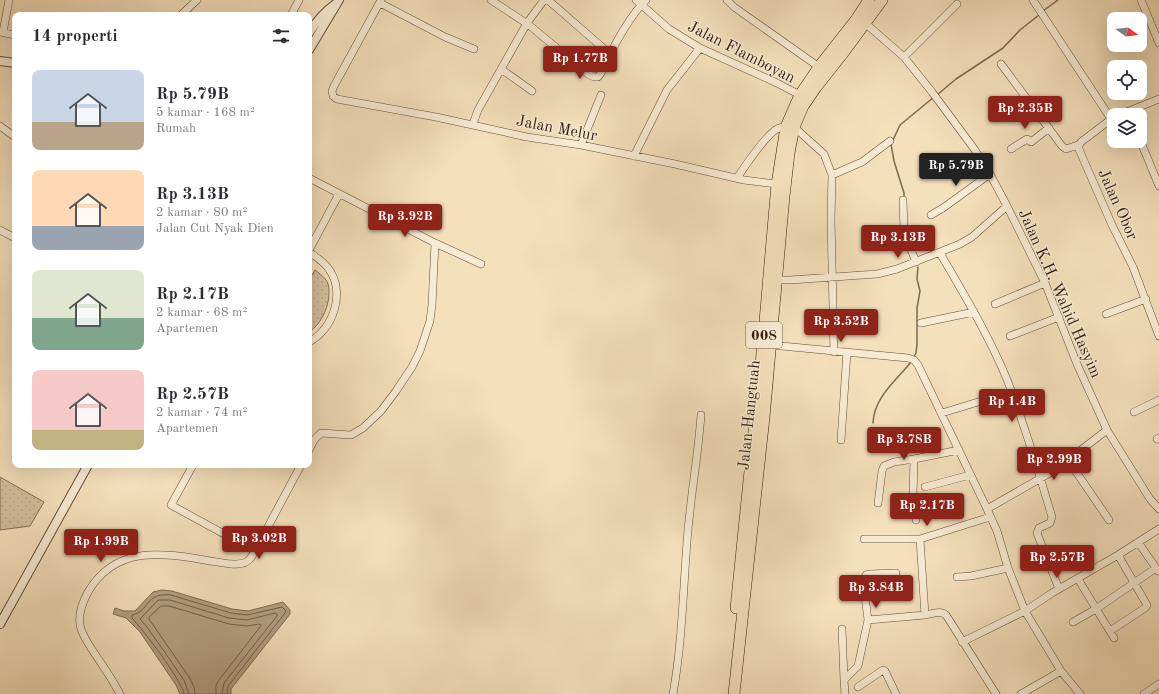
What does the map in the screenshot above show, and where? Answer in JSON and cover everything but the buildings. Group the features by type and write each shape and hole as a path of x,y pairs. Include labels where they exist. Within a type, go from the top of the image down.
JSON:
{"highway":[{"name":"Jalan Hangtuah","path":"734,694 762,397 777,184 790,127 800,95 819,67 856,20 869,0"},
{"name":"Jalan Hangtuah","path":"727,694 762,397 771,345 789,153 790,127 816,87 843,54 882,0"}],"street":[{"path":"9,0 1,32 12,34"},
{"path":"183,12 197,0"},
{"path":"293,12 299,0"},
{"path":"491,0 527,23 588,74 594,77 598,77 601,73 610,54 641,2"},
{"path":"473,124 478,110 527,23 544,0"},
{"path":"548,0 610,54"},
{"path":"726,0 734,8 819,67"},
{"path":"1033,0 1107,109"},
{"path":"1141,0 1159,43"},
{"path":"312,28 324,13 339,1"},
{"path":"312,46 339,1"},
{"path":"380,1 445,37 474,49"},
{"name":"Jalan Melur","path":"380,1 334,86 332,91 333,96 337,99 581,145 737,178 777,184"},
{"name":"Jalan Flamboyan","path":"641,2 669,29 700,48 800,95"},
{"path":"904,57 957,4"},
{"name":"Jalan K.H. Wahid Hasyim","path":"865,23 904,57 975,150 990,174 1045,283 1060,317 1077,364 1107,430 1150,499 1159,509"},
{"path":"634,156 668,90 700,48"},
{"path":"0,61 12,63"},
{"path":"1001,64 1064,148 1066,149 1078,146 1107,123"},
{"path":"501,69 532,91"},
{"path":"581,145 601,95"},
{"path":"1140,108 1159,99"},
{"path":"0,126 12,135"},
{"path":"737,178 763,142 778,128 790,127 824,154 832,174 834,352"},
{"path":"1011,149 1027,139 1031,142 1049,128"},
{"path":"832,174 862,162 890,141"},
{"name":"Jalan Obor","path":"1078,146 1112,225 1133,267 1159,336"},
{"path":"1143,148 1159,186"},
{"path":"930,215 943,208 990,174"},
{"path":"312,180 435,243 480,264"},
{"path":"312,245 339,194"},
{"path":"903,200 904,228 916,262"},
{"path":"777,280 877,274 897,269 940,253 972,237 1007,206"},
{"path":"0,230 12,236"},
{"path":"312,444 321,433 351,435 363,428 381,411 396,392 412,367 420,351 430,322 435,243"},
{"path":"312,253 328,268 334,279 337,295 335,309 327,326 312,340"},
{"path":"940,253 974,312 1006,376 1012,392 1041,478 1052,517 1050,523 1039,528 1037,533 1059,589"},
{"path":"995,304 1045,283"},
{"path":"1106,314 1146,300"},
{"path":"921,323 974,312"},
{"path":"1010,336 1060,317"},
{"path":"771,345 911,359 918,365 942,412 997,531 1008,568 1025,611 1061,671 1080,694"},
{"path":"841,440 847,352"},
{"path":"942,412 1012,392"},
{"path":"1134,412 1159,400"},
{"path":"673,694 683,607 693,480 699,443 701,415"},
{"path":"987,509 1041,478 1068,460 1107,430"},
{"path":"878,503 884,466 894,462 959,450"},
{"path":"914,459 913,495 916,520"},
{"path":"1068,460 1109,520"},
{"path":"0,624 86,468"},
{"path":"190,468 171,505 255,551"},
{"path":"120,694 80,628 82,602 91,587 103,573 122,560 141,555 169,555 228,564 242,564 248,562 299,468"},
{"path":"926,487 970,475"},
{"path":"864,539 920,539 990,517"},
{"path":"962,642 1025,611 1159,529"},
{"path":"920,539 925,615"},
{"path":"1073,622 1096,609 1134,583 1158,570 1138,542"},
{"path":"1110,631 1146,606 1146,602 1118,555"},
{"path":"957,577 971,576 1008,568"},
{"path":"844,680 858,666 868,620 863,581 864,578 866,575 870,574 896,573"},
{"path":"1078,579 1114,638"},
{"path":"868,620 938,613 944,614 996,694"},
{"path":"842,629 845,694"},
{"path":"858,688 883,670 885,671 896,694"},
{"path":"1021,694 1061,671"},
{"path":"1144,694 1159,684"}],"shaded area":[{"path":"315,270 323,276 328,284 329,297 322,317 312,330 312,275"},
{"path":"0,477 44,502 30,526 0,530"}],"water":[{"path":"162,590 172,591 232,609 248,611 283,602 290,610 290,614 231,689 231,694 180,694 176,685 140,632 126,618 113,614 115,608 124,611 135,611 153,592"}],"waterway":[{"path":"1043,11 1058,0"},
{"path":"937,95 956,79 1003,48 1020,30 1039,15"},
{"path":"893,140 900,125 934,97"},
{"path":"891,144 904,198"},
{"path":"914,357 917,344 917,308 920,291 917,279 918,267"},
{"path":"873,423 877,405 887,390 911,362"}]}
